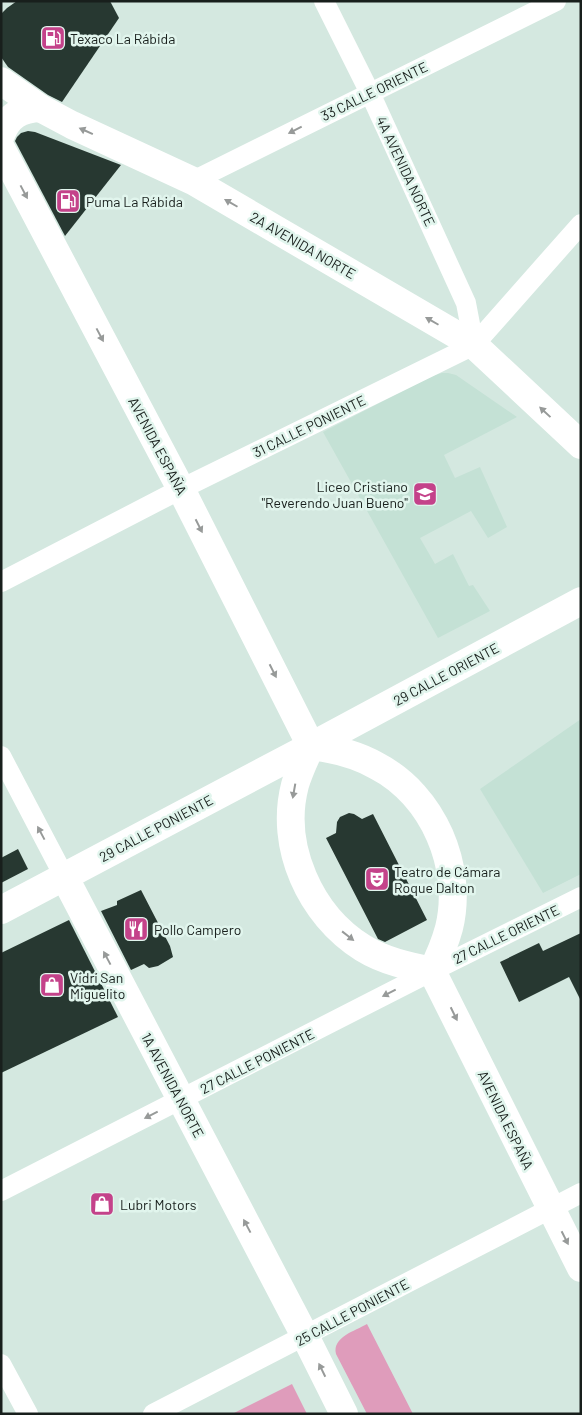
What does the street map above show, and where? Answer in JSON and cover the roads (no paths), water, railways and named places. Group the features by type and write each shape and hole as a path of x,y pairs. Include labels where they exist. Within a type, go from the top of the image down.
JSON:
{"main road":[{"name":"2A AVENIDA NORTE","path":"1,81 40,108 193,181 474,345 581,445"},
{"path":"1,135 4,126 10,118 29,108 40,108"},
{"name":"AVENIDA ESPAÑA","path":"1,148 181,489 312,746"},
{"name":"29 CALLE ORIENTE","path":"312,746 581,601"},
{"path":"312,746 335,749 357,756 378,766 398,780 415,796 429,814 440,835 448,857 452,880 449,927 442,950 432,971 384,958 363,948 344,934 328,918 314,899 303,878 292,834 292,810 295,787 302,765 312,746"},
{"name":"29 CALLE PONIENTE","path":"1,910 312,746"},
{"name":"1A AVENIDA NORTE","path":"64,876 344,1414"},
{"name":"AVENIDA ESPAÑA","path":"432,971 581,1268"}],"street":[{"name":"4A AVENIDA NORTE","path":"324,1 370,93 466,303 474,345"},
{"name":"33 CALLE ORIENTE","path":"193,181 556,1"},
{"name":"31 CALLE PONIENTE","path":"1,582 181,489 474,345 581,224"},
{"name":"1A AVENIDA NORTE","path":"1,756 64,876"},
{"name":"27 CALLE ORIENTE","path":"432,971 581,897"},
{"name":"27 CALLE PONIENTE","path":"1,1191 432,971"},
{"name":"25 CALLE PONIENTE","path":"153,1414 581,1193"},
{"path":"1,1364 6,1388 28,1414"}],"place":[{"name":"Texaco La Rábida","path":"53,38"},
{"name":"Puma La Rábida","path":"68,201"},
{"name":"Liceo Cristiano \"Reverendo Juan Bueno\"","path":"425,494"},
{"name":"Teatro de Cámara Roque Dalton","path":"377,879"},
{"name":"Pollo Campero","path":"136,929"},
{"name":"Vidrí San Miguelito","path":"52,985"},
{"name":"Lubri Motors","path":"102,1204"}]}
